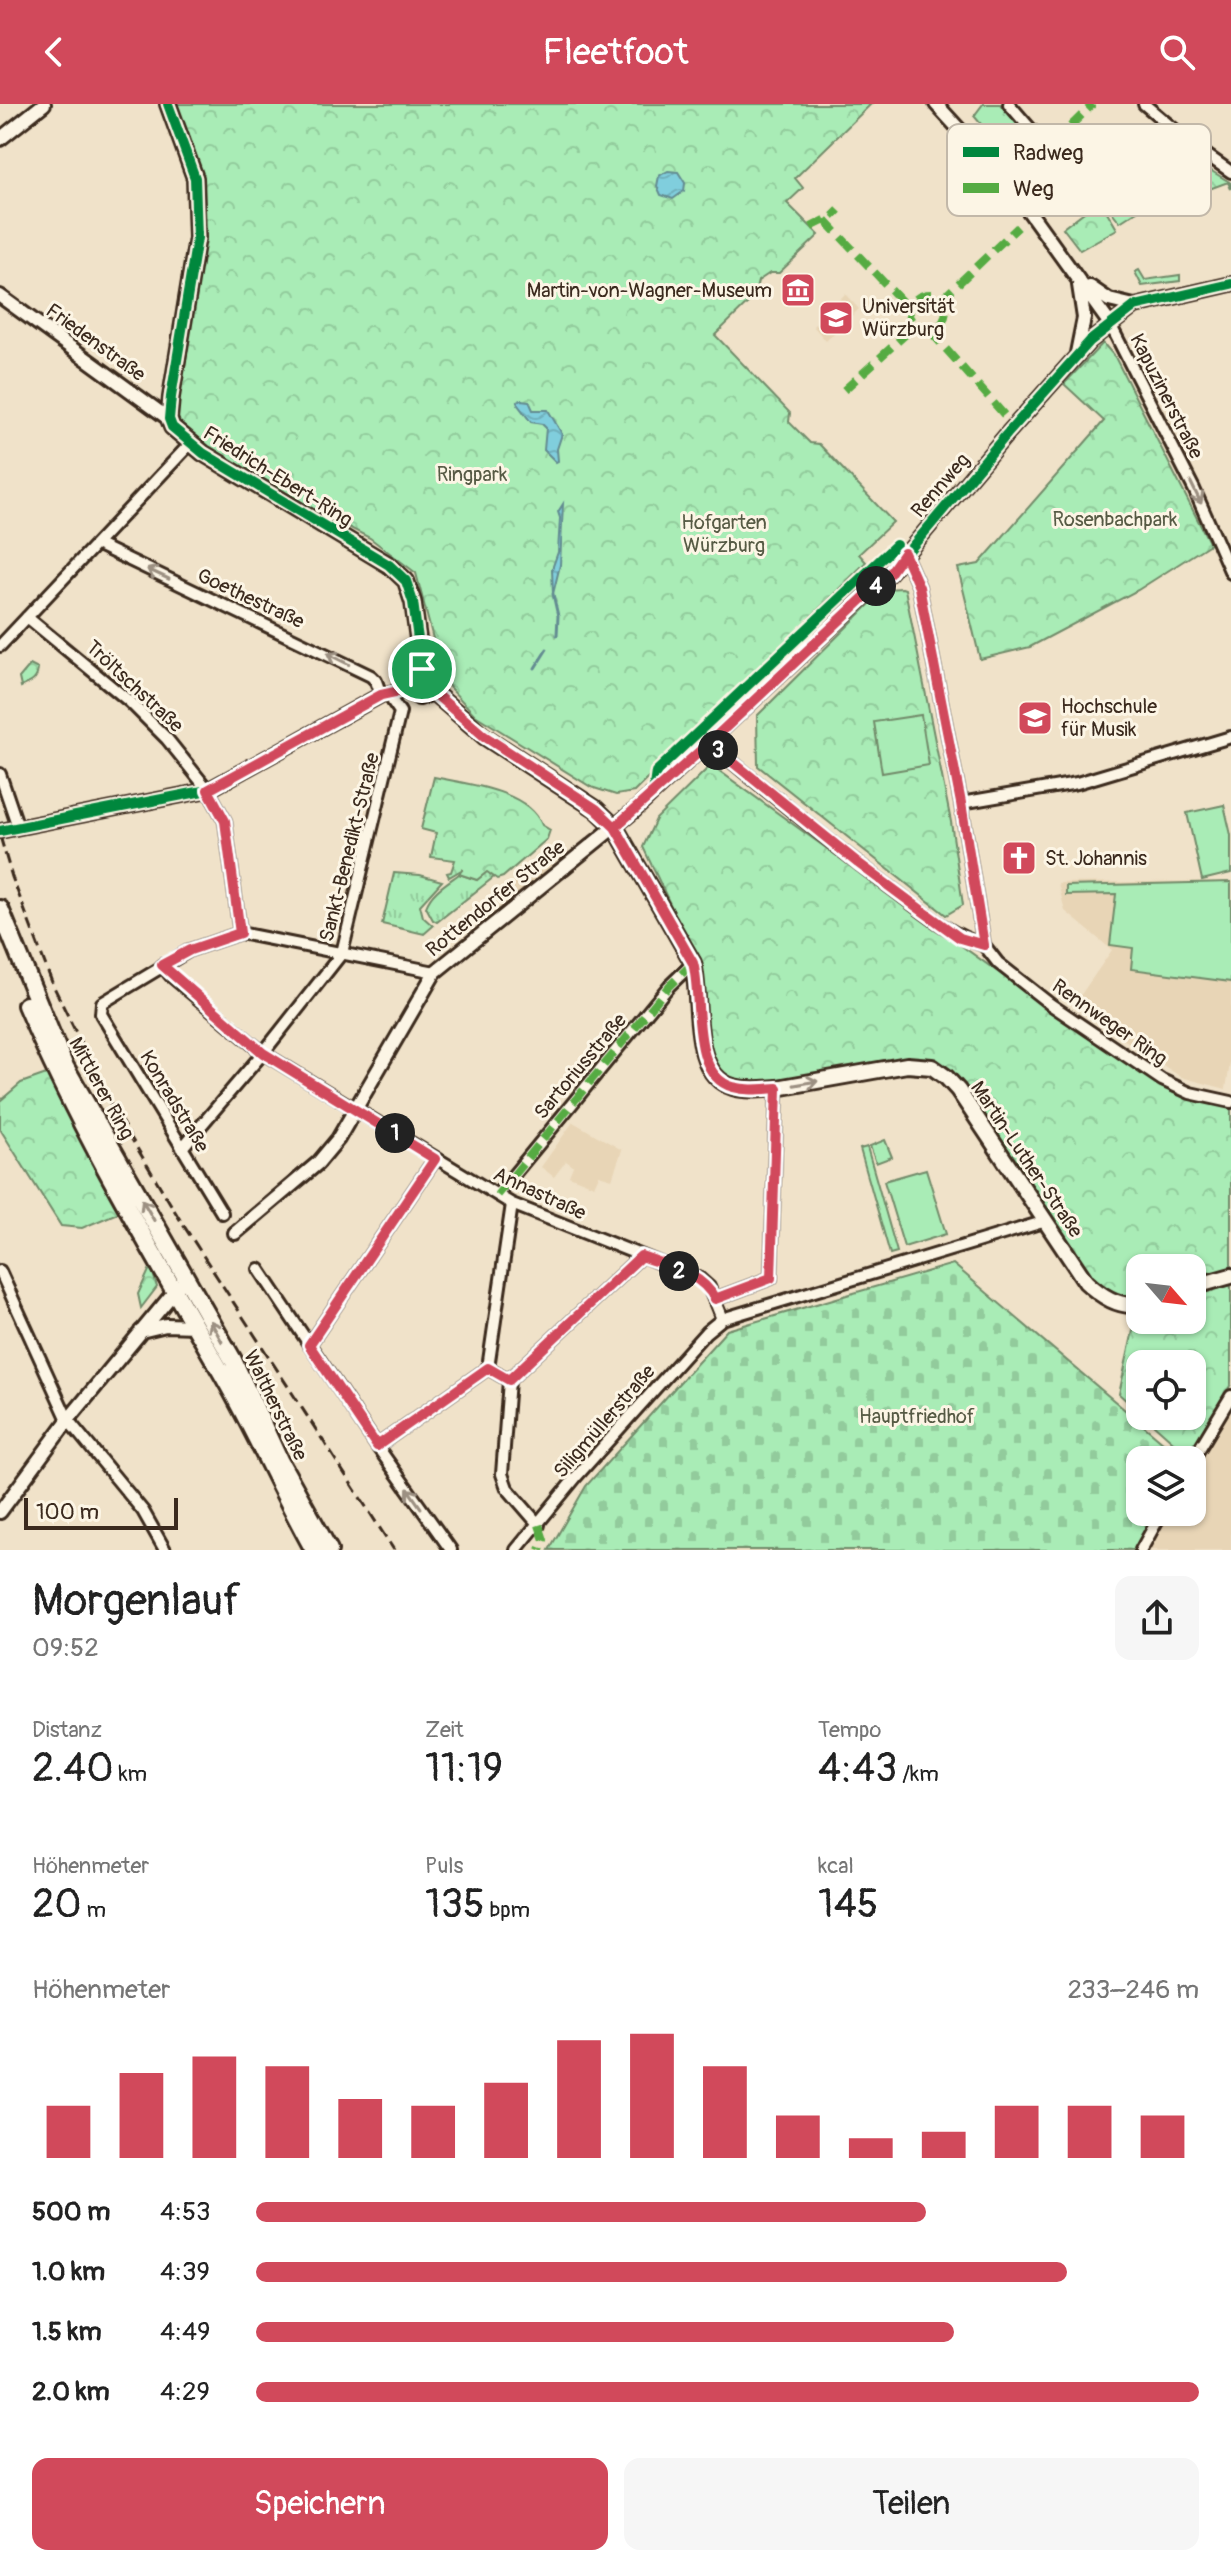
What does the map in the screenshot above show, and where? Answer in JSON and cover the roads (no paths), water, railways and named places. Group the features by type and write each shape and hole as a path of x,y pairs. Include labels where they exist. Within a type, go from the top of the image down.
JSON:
{"main road":[{"path":"168,104 195,178 197,238 169,419"},
{"name":"Friedrich-Ebert-Ring","path":"169,419 172,427 191,443 389,565 406,581 413,602 422,669 435,678 433,692 484,736 596,809 615,827"},
{"path":"422,669 411,675 409,689 419,697 433,692"},
{"name":"Martin-Luther-Straße","path":"615,827 693,963 704,1056 712,1074 734,1088 777,1088 907,1065 932,1067 958,1090 1078,1272 1093,1289 1126,1305"},
{"name":"Mittlerer Ring","path":"0,909 64,1065 187,1277"},
{"name":"Mittlerer Ring","path":"0,940 53,1069 174,1291"},
{"path":"1206,1283 1231,1276"},
{"name":"Waltherstraße","path":"187,1277 245,1385 280,1462 329,1550"},
{"name":"Waltherstraße","path":"174,1291 226,1380 314,1550"}],"street":[{"path":"0,139 44,104"},
{"path":"936,104 954,124"},
{"path":"1009,104 1026,124"},
{"path":"1144,104 1168,124"},
{"path":"1211,158 1231,172"},
{"path":"1033,216 1110,324"},
{"path":"1077,276 1109,300 1134,306 1231,284"},
{"path":"1076,357 1084,318 1077,276"},
{"name":"Friedenstraße","path":"0,296 169,419"},
{"name":"Rennweg","path":"615,827 890,573 904,553 1076,357 1134,306"},
{"name":"Kapuzinerstraße","path":"1110,324 1205,513 1231,573"},
{"path":"0,646 191,443"},
{"name":"Goethestraße","path":"96,544 371,676 386,694"},
{"path":"709,743 924,912 960,938 984,945 961,803 919,587 904,553"},
{"name":"Tröltschstraße","path":"27,617 130,702 167,739 208,790 225,821 240,933"},
{"path":"0,831 208,790 386,694 409,689"},
{"name":"Sankt-Benedikt-Straße","path":"182,1148 342,953 400,712 386,694"},
{"path":"961,803 1077,783 1231,737"},
{"path":"0,774 18,827"},
{"name":"Rottendorfer Straße","path":"235,1233 318,1163 357,1109 435,972 615,827"},
{"path":"162,965 190,950 240,933 435,972"},
{"name":"Rennweger Ring","path":"984,945 998,963 1016,978 1151,1073 1190,1093 1231,1102"},
{"name":"Sartoriusstraße","path":"497,1195 669,986 693,963"},
{"name":"Konradstraße","path":"162,965 100,1007 222,1213"},
{"name":"Annastraße","path":"162,965 263,1053 512,1204 700,1279 709,1287 722,1319"},
{"path":"715,1299 771,1278 777,1088"},
{"path":"309,1345 435,1159"},
{"path":"377,1446 488,1368 512,1204"},
{"path":"722,1319 1046,1221"},
{"path":"539,1525 507,1488 502,1474 509,1380 641,1256"},
{"path":"259,1269 377,1446 451,1550"},
{"path":"0,1271 68,1420 143,1511 165,1550"},
{"path":"0,1512 68,1420 187,1277"},
{"name":"Siligmüllerstraße","path":"516,1550 576,1477 706,1332 722,1319"},
{"path":"141,1331 166,1325 195,1326"},
{"path":"488,1368 509,1380"},
{"path":"1201,1446 1231,1396"},
{"path":"1141,1550 1154,1526"}],"water":[{"path":"668,171 678,172 685,183 684,191 673,199 661,195 657,186 659,176"},
{"path":"529,401 533,410 548,410 562,434 557,449 558,461 544,450 546,428 531,422 518,405 517,402"},
{"path":"563,504 560,565 553,594 552,569 558,552 558,512"}],"waterway":[{"path":"553,594 558,616 557,635"},
{"path":"535,668 547,649"}],"railway":[{"path":"0,836 12,877 53,985 110,1103 182,1223 394,1550"}],"place":[{"name":"Martin-von-Wagner-Museum","path":"798,290"},
{"name":"Universität Würzburg","path":"836,318"},
{"name":"Hochschule für Musik","path":"1035,718"},
{"name":"St. Johannis","path":"1019,858"}],"park label":[{"name":"Ringpark","path":"472,474"},
{"name":"Rosenbachpark","path":"1115,519"},
{"name":"Hofgarten Würzburg","path":"724,534"},
{"name":"Hauptfriedhof","path":"917,1416"}]}
